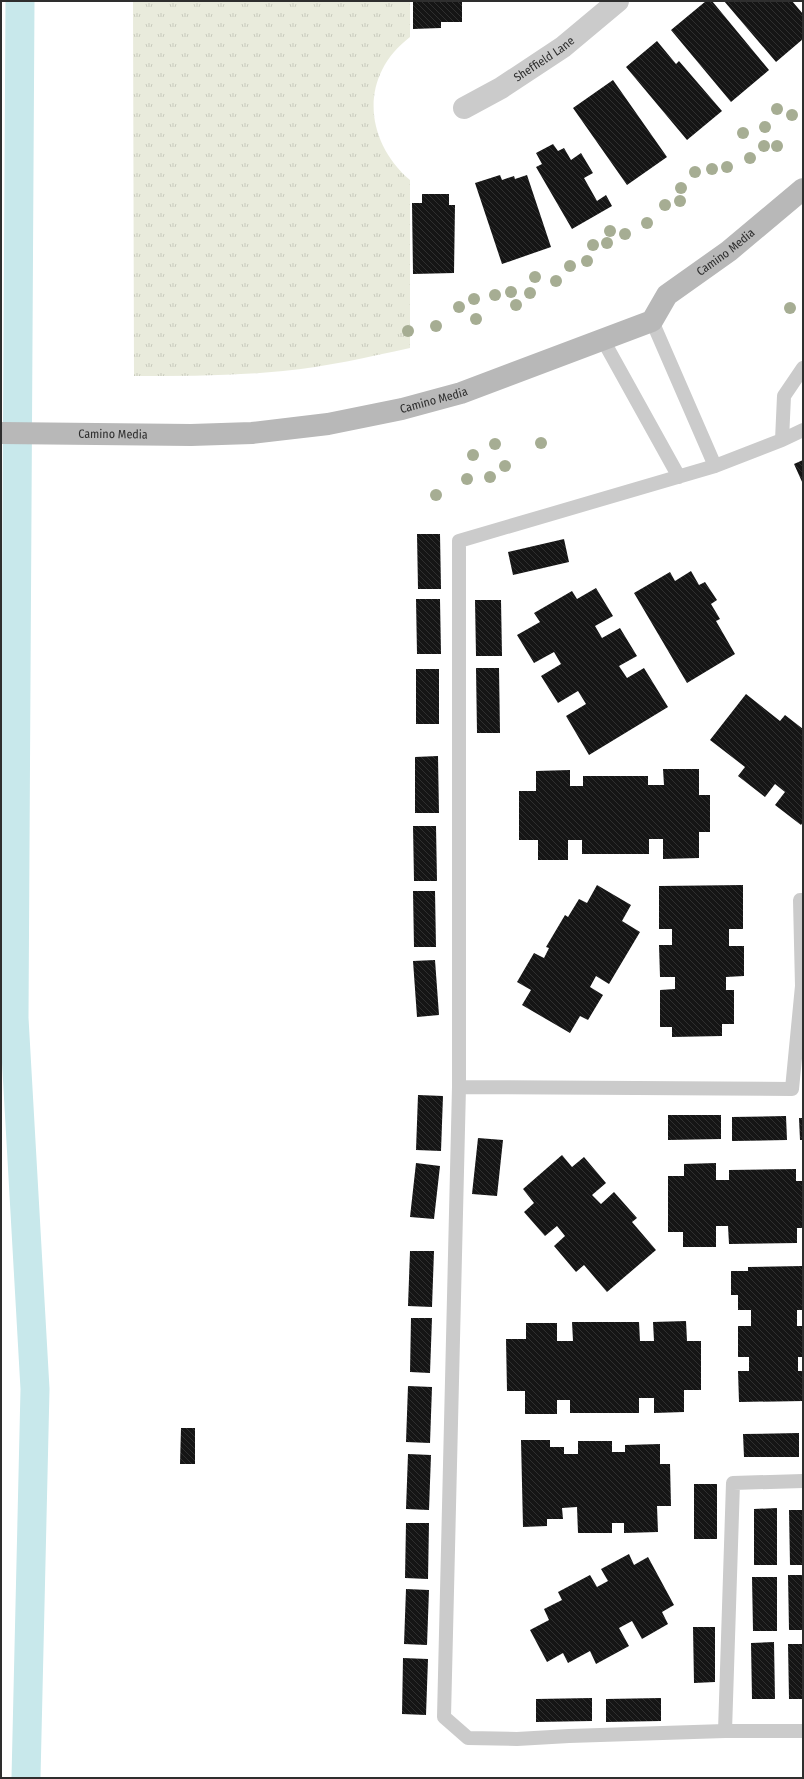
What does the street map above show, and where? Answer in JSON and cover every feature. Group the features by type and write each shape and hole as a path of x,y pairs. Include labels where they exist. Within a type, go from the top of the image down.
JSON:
{"street":[{"name":"Sheffield Lane","path":"464,108 501,88 563,47 618,1"},
{"name":"Camino Media","path":"1,433 252,433 328,424 402,409 461,392 652,322 667,295 729,251 803,189"}],"lane":[{"path":"652,322 715,466"},
{"path":"603,340 679,477"},
{"path":"782,440 784,396 803,368"},
{"path":"803,430 782,440 715,466 459,541 459,1087 444,1717 468,1738 517,1739 725,1731 803,1731"},
{"path":"459,1087 792,1090 802,986 800,900 803,900"},
{"path":"725,1731 733,1483 803,1481"}],"green space":[{"path":"133,1 410,1 410,37 393,53 382,70 375,89 374,108 376,127 383,146 395,164 410,180 410,348 331,364 265,373 190,376 134,376"}],"building":[{"path":"413,1 462,1 462,22 441,22 441,28 413,29"},
{"path":"706,1 712,1 769,70 731,102 671,30"},
{"path":"724,1 792,1 803,14 803,39 776,62"},
{"path":"657,41 676,64 679,61 722,111 687,140 626,67"},
{"path":"613,80 667,157 627,185 573,108"},
{"path":"553,144 558,151 564,148 571,160 581,153 593,173 584,178 597,201 606,195 612,206 572,229 536,167 542,164 536,153"},
{"path":"500,175 502,180 514,176 515,179 527,175 551,247 502,264 475,183"},
{"path":"422,194 449,194 449,205 455,205 454,273 413,274 412,203 422,203"},
{"path":"803,460 803,484 794,464"},
{"path":"417,534 440,534 441,589 418,589"},
{"path":"564,539 569,562 513,575 508,552"},
{"path":"691,571 699,585 705,582 717,600 711,604 720,619 716,621 735,654 687,683 634,593 670,572 675,581"},
{"path":"596,588 613,616 595,626 602,638 620,628 637,656 619,666 627,678 644,668 668,707 589,755 566,716 586,704 578,691 558,703 541,676 561,664 554,652 534,663 517,635 540,622 534,613 572,591 577,599"},
{"path":"416,599 440,599 441,654 417,654"},
{"path":"475,600 501,600 502,656 476,656"},
{"path":"476,668 499,668 500,733 477,733"},
{"path":"416,669 439,669 439,724 416,724"},
{"path":"746,694 780,721 785,715 803,729 803,822 801,825 775,805 785,792 775,784 765,797 738,776 745,767 710,740"},
{"path":"438,756 439,813 415,813 415,757"},
{"path":"663,769 699,769 699,795 710,795 710,832 699,832 699,858 663,859 663,839 649,839 649,854 582,854 582,840 568,840 568,860 538,860 538,840 519,840 519,791 536,791 536,771 570,770 570,786 583,786 583,776 648,776 648,785 664,785"},
{"path":"413,826 436,826 437,881 414,881"},
{"path":"597,885 631,905 622,921 640,932 609,984 596,976 590,987 603,995 588,1020 580,1016 570,1033 522,1005 531,990 517,982 534,953 544,958 549,948 546,947 565,915 568,917 579,899 587,903"},
{"path":"743,885 743,929 729,929 729,946 744,946 744,976 726,977 726,990 734,990 734,1024 722,1024 722,1036 672,1037 672,1027 660,1027 660,990 675,989 675,977 660,977 659,945 672,945 672,929 659,929 659,886"},
{"path":"413,891 435,891 436,947 414,947"},
{"path":"435,960 439,1015 417,1017 413,961"},
{"path":"418,1095 443,1096 441,1151 416,1150"},
{"path":"668,1115 721,1115 721,1139 668,1140"},
{"path":"786,1116 787,1140 732,1141 732,1117"},
{"path":"799,1118 803,1118 803,1140 800,1140"},
{"path":"478,1138 503,1140 497,1196 472,1194"},
{"path":"562,1155 572,1167 584,1157 606,1183 592,1195 601,1204 614,1192 637,1218 632,1222 656,1250 607,1292 584,1265 576,1272 554,1246 565,1236 557,1226 545,1236 524,1212 534,1203 523,1189"},
{"path":"416,1163 440,1166 434,1219 410,1217"},
{"path":"716,1163 716,1180 729,1180 729,1170 796,1169 796,1181 803,1181 803,1228 797,1228 797,1243 729,1244 728,1226 716,1226 716,1247 683,1247 683,1232 668,1232 668,1176 684,1176 684,1164"},
{"path":"410,1251 434,1251 432,1307 408,1306"},
{"path":"803,1266 803,1310 797,1310 797,1326 803,1326 803,1357 798,1357 798,1371 803,1371 803,1401 739,1402 738,1371 749,1371 749,1357 738,1357 738,1326 751,1326 751,1310 738,1310 738,1295 731,1295 731,1271 748,1271 748,1267"},
{"path":"411,1318 432,1318 430,1373 410,1372"},
{"path":"686,1321 687,1341 701,1341 701,1390 684,1390 684,1412 654,1413 654,1398 639,1398 639,1413 570,1413 570,1400 557,1400 557,1414 525,1414 525,1391 507,1391 506,1339 526,1339 526,1323 557,1323 557,1341 573,1341 572,1322 639,1322 640,1341 654,1341 653,1322"},
{"path":"408,1386 432,1387 430,1443 406,1442"},
{"path":"181,1428 195,1428 195,1464 180,1464"},
{"path":"799,1433 799,1457 744,1457 743,1434"},
{"path":"521,1440 550,1440 550,1447 564,1447 564,1454 578,1454 578,1441 612,1441 612,1452 625,1452 625,1445 660,1444 660,1464 670,1464 671,1506 657,1506 658,1532 624,1533 624,1523 612,1523 612,1533 578,1533 577,1507 562,1508 563,1519 547,1519 547,1526 523,1527"},
{"path":"408,1454 431,1455 429,1510 406,1509"},
{"path":"694,1484 717,1484 717,1539 694,1539"},
{"path":"777,1508 777,1565 754,1565 754,1509"},
{"path":"789,1510 803,1510 803,1565 790,1565"},
{"path":"406,1523 429,1523 428,1579 405,1578"},
{"path":"629,1554 634,1565 648,1557 674,1605 662,1612 668,1624 642,1639 632,1621 619,1628 629,1646 596,1664 590,1651 568,1663 563,1653 547,1662 530,1630 549,1620 544,1609 562,1600 558,1592 590,1575 597,1587 608,1581 601,1569"},
{"path":"788,1575 803,1575 803,1630 789,1630"},
{"path":"752,1577 777,1577 777,1631 753,1631"},
{"path":"406,1589 429,1590 427,1645 404,1644"},
{"path":"693,1627 715,1627 715,1682 694,1683"},
{"path":"774,1642 775,1699 752,1699 751,1643"},
{"path":"788,1644 803,1644 803,1699 789,1699"},
{"path":"403,1658 428,1659 426,1715 402,1714"},
{"path":"592,1698 592,1721 536,1722 536,1699"},
{"path":"661,1698 661,1721 606,1722 606,1699"}],"waterway":[{"path":"20,1 14,1018 35,1389 26,1778"}]}
